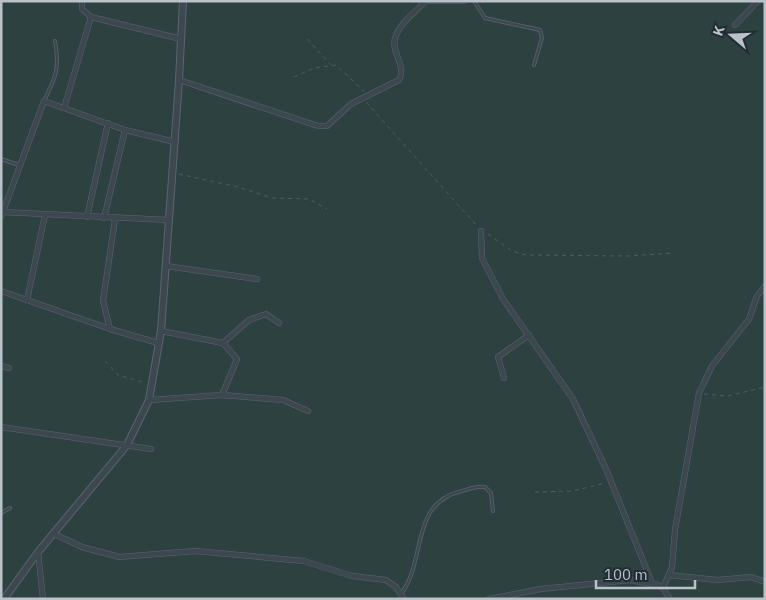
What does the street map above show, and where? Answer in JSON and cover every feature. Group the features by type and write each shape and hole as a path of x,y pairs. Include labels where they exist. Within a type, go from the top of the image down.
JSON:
{"street":[{"path":"82,1 82,9 91,17 181,39"},
{"path":"4,595 127,445 149,400 161,331 183,1"},
{"path":"179,80 322,127 331,124 350,104 397,82 401,78 401,69 395,51 395,38 410,16 426,1"},
{"path":"430,1 464,1"},
{"path":"735,25 758,1"},
{"path":"64,108 91,17"},
{"path":"169,220 114,219 87,216 2,215 44,101 125,130 175,142"},
{"path":"87,216 108,123"},
{"path":"104,218 125,130"},
{"path":"27,300 45,215"},
{"path":"110,329 104,301 114,219"},
{"path":"481,231 482,258 503,299 573,399 652,583"},
{"path":"166,266 257,279"},
{"path":"663,588 669,576 699,393 712,366 749,320 758,296 765,286"},
{"path":"1,291 110,329 158,343"},
{"path":"223,343 249,320 266,314 279,323"},
{"path":"161,331 223,343 237,359 222,395"},
{"path":"504,378 498,357 529,335"},
{"path":"1,366 9,368"},
{"path":"149,400 222,395 283,400 308,411"},
{"path":"1,427 151,449"},
{"path":"54,534 88,549 119,557 195,551 304,561 352,576 386,580 396,587 402,596"},
{"path":"38,552 43,599"},
{"path":"669,576 717,580 751,577 765,582"},
{"path":"489,599 541,589 630,580 652,583 663,588 670,599"}],"lane":[{"path":"474,1 485,18 540,30 542,38 534,65"},
{"path":"44,101 58,69 55,41"},
{"path":"1,159 20,166"},
{"path":"402,596 408,583 429,514 436,502 448,494 482,486 491,493 493,511"},
{"path":"1,513 10,508"}],"path":[{"path":"307,39 332,66"},
{"path":"294,77 314,68 336,65 369,96"},
{"path":"362,98 481,231 495,237 520,254 628,256 673,253"},
{"path":"172,172 238,187 272,198 309,199 327,209"},
{"path":"105,361 118,375 152,385"},
{"path":"699,393 728,396 765,387"},
{"path":"535,492 573,491 610,482"}],"green space":[{"path":"1,1 765,1 765,599 1,599"}]}
